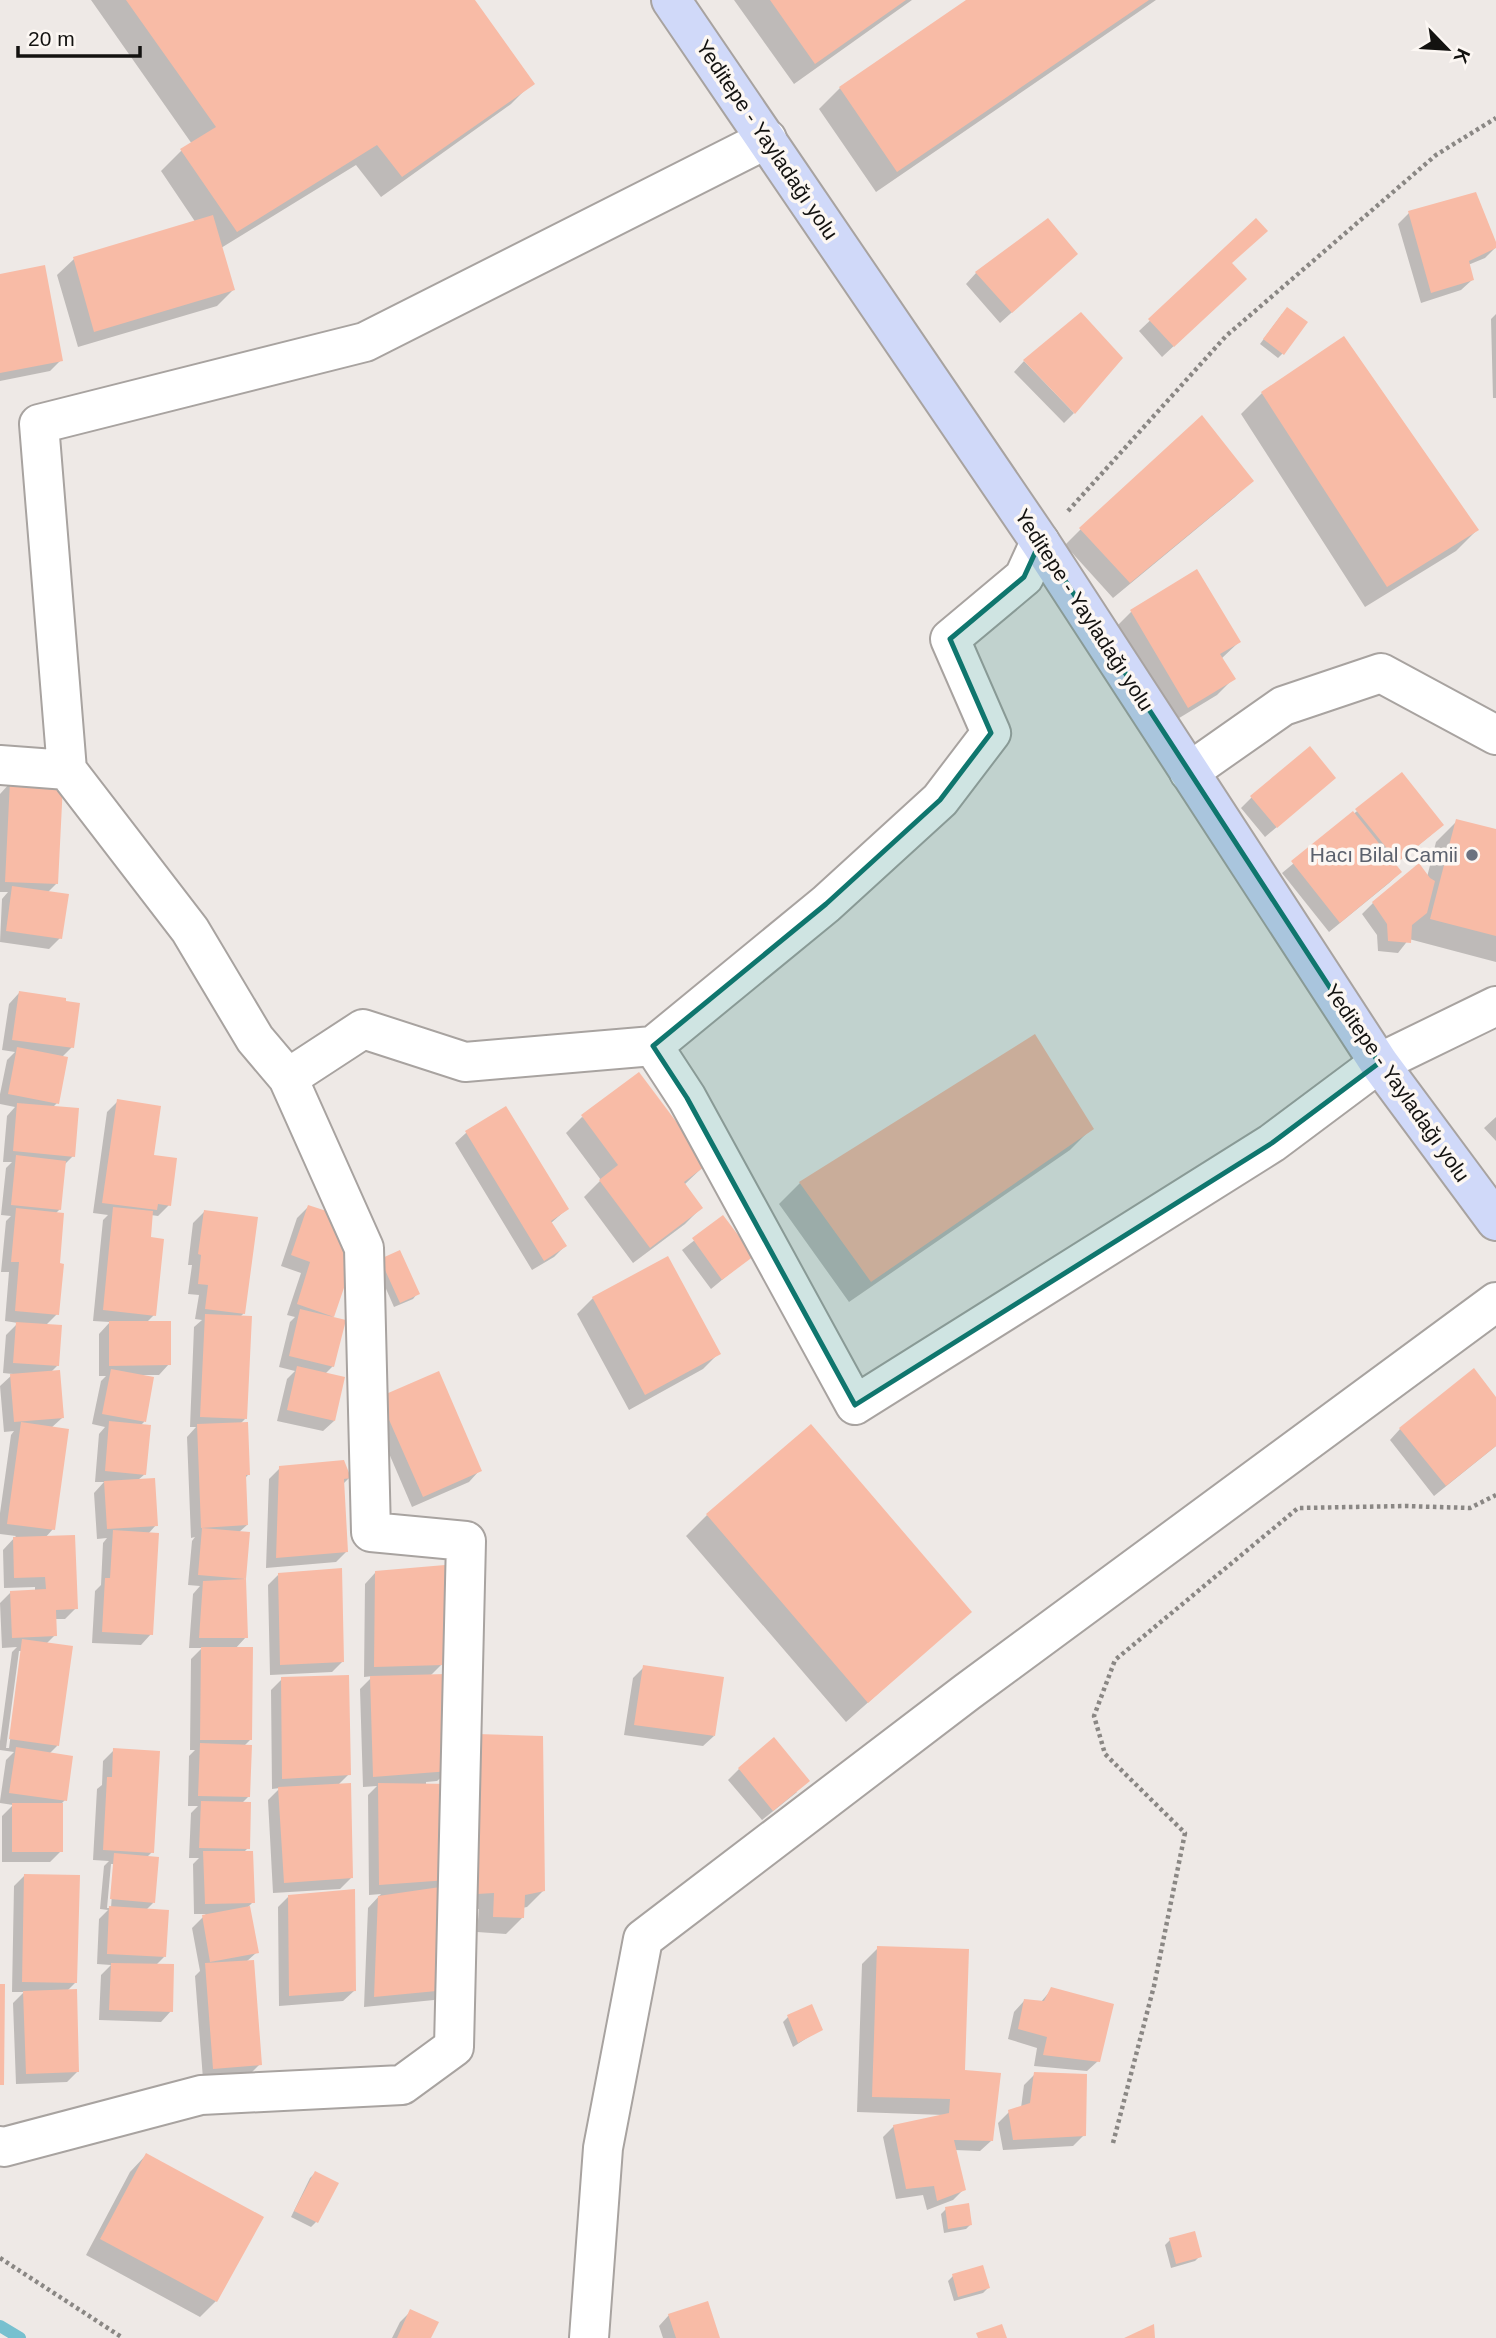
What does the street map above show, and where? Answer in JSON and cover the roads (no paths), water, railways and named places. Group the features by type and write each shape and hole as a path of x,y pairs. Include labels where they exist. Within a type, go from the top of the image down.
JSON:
{"main road":[{"name":"Yeditepe - Yayladağı yolu","path":"671,0 1040,542 1379,1063 1496,1221"}],"street":[{"path":"0,2146 201,2095 402,2084 454,2047 466,1541 371,1532 364,1248 288,1078 255,1039 190,930 67,770 39,424 365,342 767,139"},
{"path":"288,1078 363,1029 465,1062 653,1046 826,904 940,800 991,733 950,639 1024,577 1040,542"},
{"path":"1189,772 1283,706 1381,673 1496,735"},
{"path":"0,765 67,770"},
{"path":"653,1046 687,1098 855,1405 1272,1143 1379,1063 1496,1006"},
{"path":"589,2338 603,2148 643,1939 967,1692 1496,1302"}],"waterway":[{"path":"0,2326 20,2338"}],"place":[{"name":"Hacı Bilal Camii","path":"1472,855"}]}
